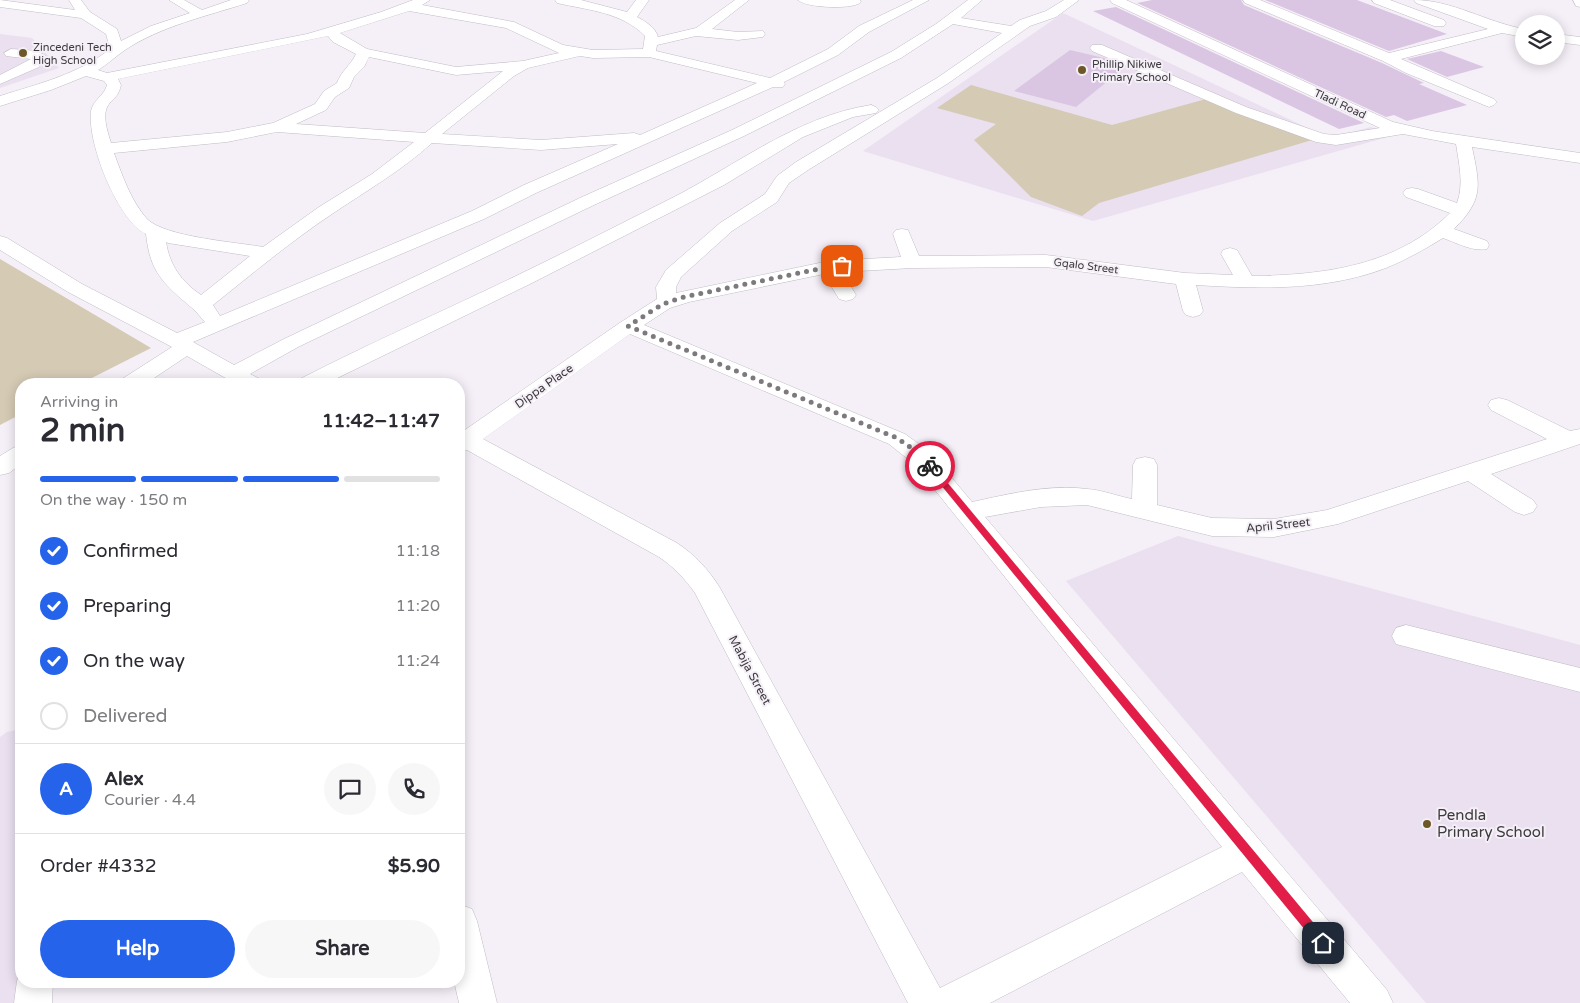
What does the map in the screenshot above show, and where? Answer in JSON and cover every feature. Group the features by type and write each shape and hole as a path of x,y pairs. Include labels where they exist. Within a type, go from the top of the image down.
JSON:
{"street":[{"path":"75,0 86,15 112,32 118,48"},
{"path":"175,0 200,14"},
{"path":"0,101 85,71 107,59 118,48 156,29 243,0"},
{"path":"107,77 332,33 425,0"},
{"path":"561,0 600,8 629,18 650,32 652,35 650,48"},
{"path":"629,18 643,0"},
{"path":"701,31 743,0"},
{"path":"804,0 834,4 855,2"},
{"path":"138,378 181,344 215,325 478,215 530,189 772,82 833,52 864,30 923,0"},
{"path":"235,373 291,343 460,264 588,201 696,153 896,55 950,20 976,0"},
{"path":"104,149 227,137 277,128 542,145 616,138 646,138 696,153 766,182 782,180 878,112 942,81 1028,22 1051,14 1073,0"},
{"name":"Tladi Road","path":"1116,0 1350,109 1402,130 1580,158"},
{"path":"1249,0 1489,102"},
{"path":"1378,0 1450,27"},
{"path":"1420,0 1502,29 1515,31"},
{"path":"0,3 86,15"},
{"path":"409,7 509,25 531,34 555,48 582,53"},
{"path":"1420,16 1447,9"},
{"path":"950,20 1015,31"},
{"path":"1388,58 1502,29"},
{"path":"369,52 452,71 523,65 582,53 650,48 685,34 701,31 735,36 758,34"},
{"path":"277,128 321,107 329,94 344,84 347,76 360,61 362,52 338,39 332,33"},
{"path":"1565,39 1580,40"},
{"path":"650,48 878,112"},
{"path":"1097,48 1234,106 1322,139 1336,140 1402,130"},
{"path":"0,80 34,64 41,58 10,53"},
{"path":"202,304 266,253 325,210 378,178 412,153 509,73 523,65"},
{"path":"85,71 112,80 114,90 102,102 98,110 104,149 114,177 131,210 140,222 154,232 198,243 238,247 266,253"},
{"path":"320,378 362,356 541,272 723,165 850,113 878,112"},
{"path":"1412,193 1462,212 1469,194 1469,174 1464,140"},
{"path":"667,302 666,287 668,280 673,274 726,228 771,198 766,182"},
{"name":"Gqalo Street","path":"628,326 667,302 746,283 828,267 912,262 1046,261 1185,279 1246,282 1309,280 1365,270 1406,252 1442,231 1462,212"},
{"path":"1442,231 1480,245"},
{"path":"154,232 158,257 170,279 202,304 215,325"},
{"path":"902,234 912,262"},
{"path":"0,242 75,288 243,378"},
{"path":"1230,254 1246,282"},
{"path":"828,267 846,295"},
{"path":"1185,279 1193,311"},
{"path":"628,326 897,438 922,458 1374,1003"},
{"name":"Dippa Place","path":"465,441 628,326"},
{"path":"1500,404 1573,437"},
{"name":"April Street","path":"967,512 1053,496 1087,497 1212,527 1274,528 1329,518 1573,437"},
{"name":"Mabija Street","path":"465,445 668,550 679,557 697,575 706,588 928,1003"},
{"path":"0,467 15,457"},
{"path":"1144,510 1145,465"},
{"path":"1471,472 1524,506"},
{"path":"1406,636 1580,680"},
{"path":"952,1003 1247,852"},
{"path":"465,947 478,1003"},
{"path":"33,1003 34,988"}],"shaded area":[{"name":"Phillip Nikiwe Primary School","path":"1063,13 1329,138 1371,127 1391,136 1093,221 863,151"},
{"name":"Zincedeni Tech High School","path":"0,34 32,38 59,68 0,88"},
{"path":"971,85 1112,125 1206,99 1312,140 1099,203 1082,216 1031,197 974,140 996,124 937,108"},
{"path":"0,259 151,348 92,378 15,378 15,417 0,425"},
{"name":"Pendla Primary School","path":"1178,536 1580,645 1580,1003 1426,1003 1066,581"},
{"path":"15,730 15,988 25,988 33,1003 0,1003 0,737 7,732"}],"building":[{"path":"1152,0 1241,0 1244,5 1382,63 1424,83 1419,84 1467,105 1407,121 1394,115 1386,117 1137,3"},
{"path":"1265,0 1357,0 1447,34 1389,51"},
{"path":"1116,7 1364,123 1339,129 1093,11"},
{"path":"1070,50 1104,58 1125,67 1076,107 1014,91"},
{"path":"1441,51 1484,67 1447,77 1407,59"}],"way so far":[{"path":"842,266 746,283 684,297 663,304 628,326 897,438 910,447 930,466"}],"place":[{"name":"Zincedeni Tech High School","path":"23,53"},
{"name":"Phillip Nikiwe Primary School","path":"1082,70"},
{"name":"Pendla Primary School","path":"1427,824"}],"route":[{"path":"930,466 1323,943"}]}
